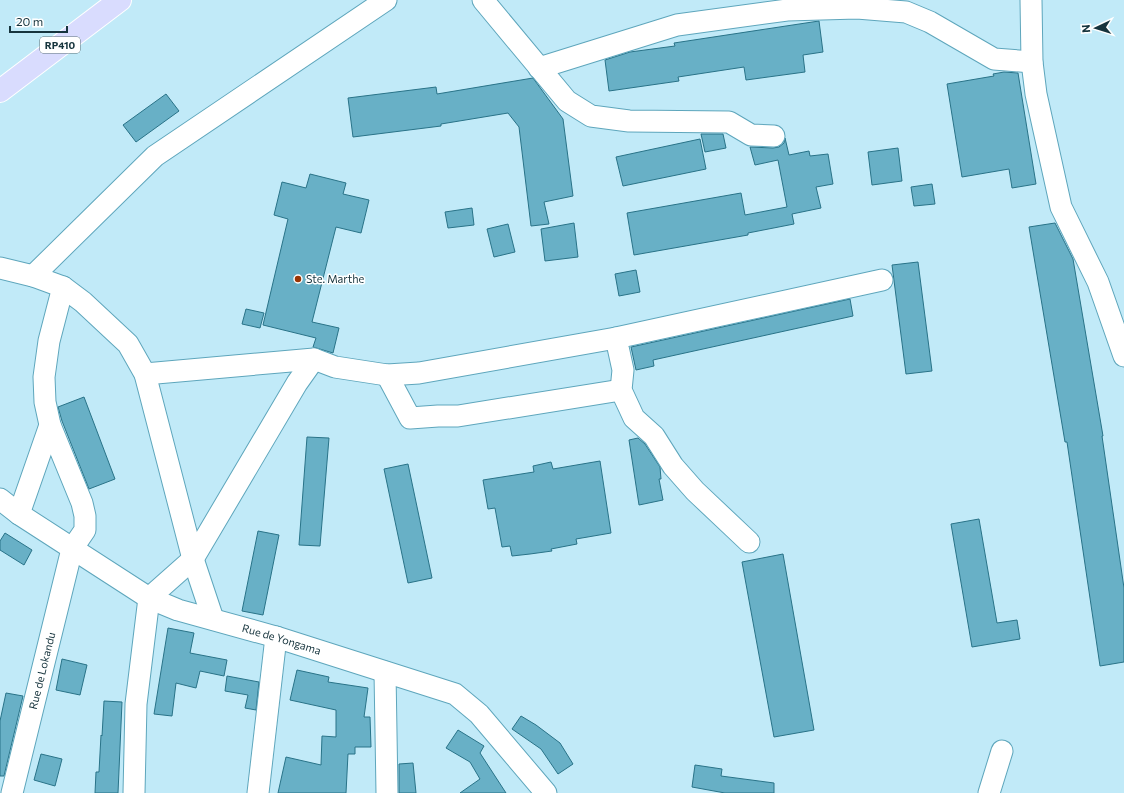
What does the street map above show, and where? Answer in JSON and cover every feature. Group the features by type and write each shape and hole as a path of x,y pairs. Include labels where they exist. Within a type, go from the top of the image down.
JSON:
{"main road":[{"name":"RP410","path":"0,91 120,0"}],"street":[{"path":"33,276 155,156 386,0"},
{"path":"483,0 567,101 591,116 629,121 729,122 751,135 774,136"},
{"path":"1031,0 1032,62 1036,94 1061,207 1098,282 1124,356"},
{"path":"539,68 677,25 787,10 857,8 906,12 930,22 994,59 1032,62"},
{"path":"0,268 33,276 63,287 83,302 128,344 145,374 193,559 213,618"},
{"path":"145,374 314,358 335,367 387,375 419,373 616,338 882,280"},
{"path":"63,287 49,341 44,377 45,402 50,425 82,503 85,516 85,530 72,549"},
{"path":"616,338 622,370 621,390 634,418 654,436 673,466 695,491 749,542"},
{"path":"134,793 136,704 148,598 193,559 297,383 314,358"},
{"path":"387,375 410,418 458,416 621,390"},
{"path":"19,514 50,425"},
{"name":"Rue de Yongama","path":"0,499 19,514 148,598 178,610 213,618 276,637 455,694 479,714 546,793"},
{"name":"Rue de Lokandu","path":"12,793 72,549"},
{"path":"258,793 276,637"},
{"path":"385,672 387,793"},
{"path":"989,793 1002,751"}],"building":[{"path":"819,21 823,52 803,55 805,72 746,80 744,67 678,77 679,81 609,91 605,60 630,52 675,46 674,43"},
{"path":"1004,72 1018,73 1036,184 1012,188 1009,169 962,177 947,84 994,76 993,74"},
{"path":"533,78 563,119 573,196 544,202 549,224 531,226 519,127 508,113 441,124 441,126 353,137 348,98 436,87 437,94"},
{"path":"166,94 179,111 136,142 123,125"},
{"path":"701,134 723,134 726,148 705,152"},
{"path":"785,138 789,155 809,151 810,156 828,154 833,184 816,187 821,208 792,214 794,224 748,233 748,235 634,255 627,213 741,193 745,215 787,207 778,160 755,165 750,147 779,147 784,143"},
{"path":"700,139 706,169 623,186 616,157"},
{"path":"898,148 902,181 872,185 868,152"},
{"name":"Ste. Marthe","path":"310,174 346,183 343,194 369,200 361,233 336,227 312,322 339,328 333,353 313,347 316,338 263,325 288,219 274,215 282,182 306,188"},
{"path":"932,184 935,204 914,206 911,187"},
{"path":"472,208 474,225 448,228 445,212"},
{"path":"574,223 578,257 545,261 541,229"},
{"path":"1055,223 1073,259 1103,436 1124,588 1124,662 1100,666 1067,442 1065,442 1029,227"},
{"path":"508,224 515,252 494,257 487,229"},
{"path":"918,262 932,371 906,374 892,265"},
{"path":"636,270 640,292 619,296 615,274"},
{"path":"850,299 853,316 653,360 654,366 636,370 631,347"},
{"path":"246,309 264,313 260,328 242,324"},
{"path":"84,397 115,479 89,489 62,421 58,407"},
{"path":"307,437 329,438 320,546 299,545"},
{"path":"638,438 645,444 660,467 661,479 659,479 663,500 639,505 629,440"},
{"path":"600,461 611,533 576,539 577,544 551,549 552,551 530,554 512,556 510,546 502,547 495,508 488,509 483,480 534,472 533,466 551,462 553,469"},
{"path":"408,464 432,578 408,583 384,469"},
{"path":"979,519 997,623 1017,620 1020,639 972,647 951,524"},
{"path":"258,531 279,535 263,615 242,611"},
{"path":"5,533 32,550 24,565 0,550 0,541"},
{"path":"783,554 814,730 774,737 742,562"},
{"path":"168,628 194,633 190,653 227,660 224,676 200,671 196,688 176,683 172,716 154,714"},
{"path":"62,659 87,665 80,695 56,690"},
{"path":"297,670 329,677 328,682 368,688 364,717 370,717 371,747 355,747 355,754 348,754 346,793 278,793 286,757 321,765 322,736 336,737 336,710 290,700"},
{"path":"227,676 259,682 256,710 245,708 248,695 225,691"},
{"path":"6,693 23,696 4,776 0,776 0,721"},
{"path":"104,701 122,702 118,793 95,793 96,772 99,772"},
{"path":"521,716 560,743 573,764 558,774 541,749 512,729"},
{"path":"458,730 484,746 480,753 506,793 460,793 480,779 470,762 446,748"},
{"path":"41,754 62,759 55,786 34,780"},
{"path":"413,763 416,793 399,793 399,764"},
{"path":"695,765 722,769 721,776 774,783 774,793 725,793 692,787"}],"place":[{"name":"Ste. Marthe","path":"298,279"}]}
